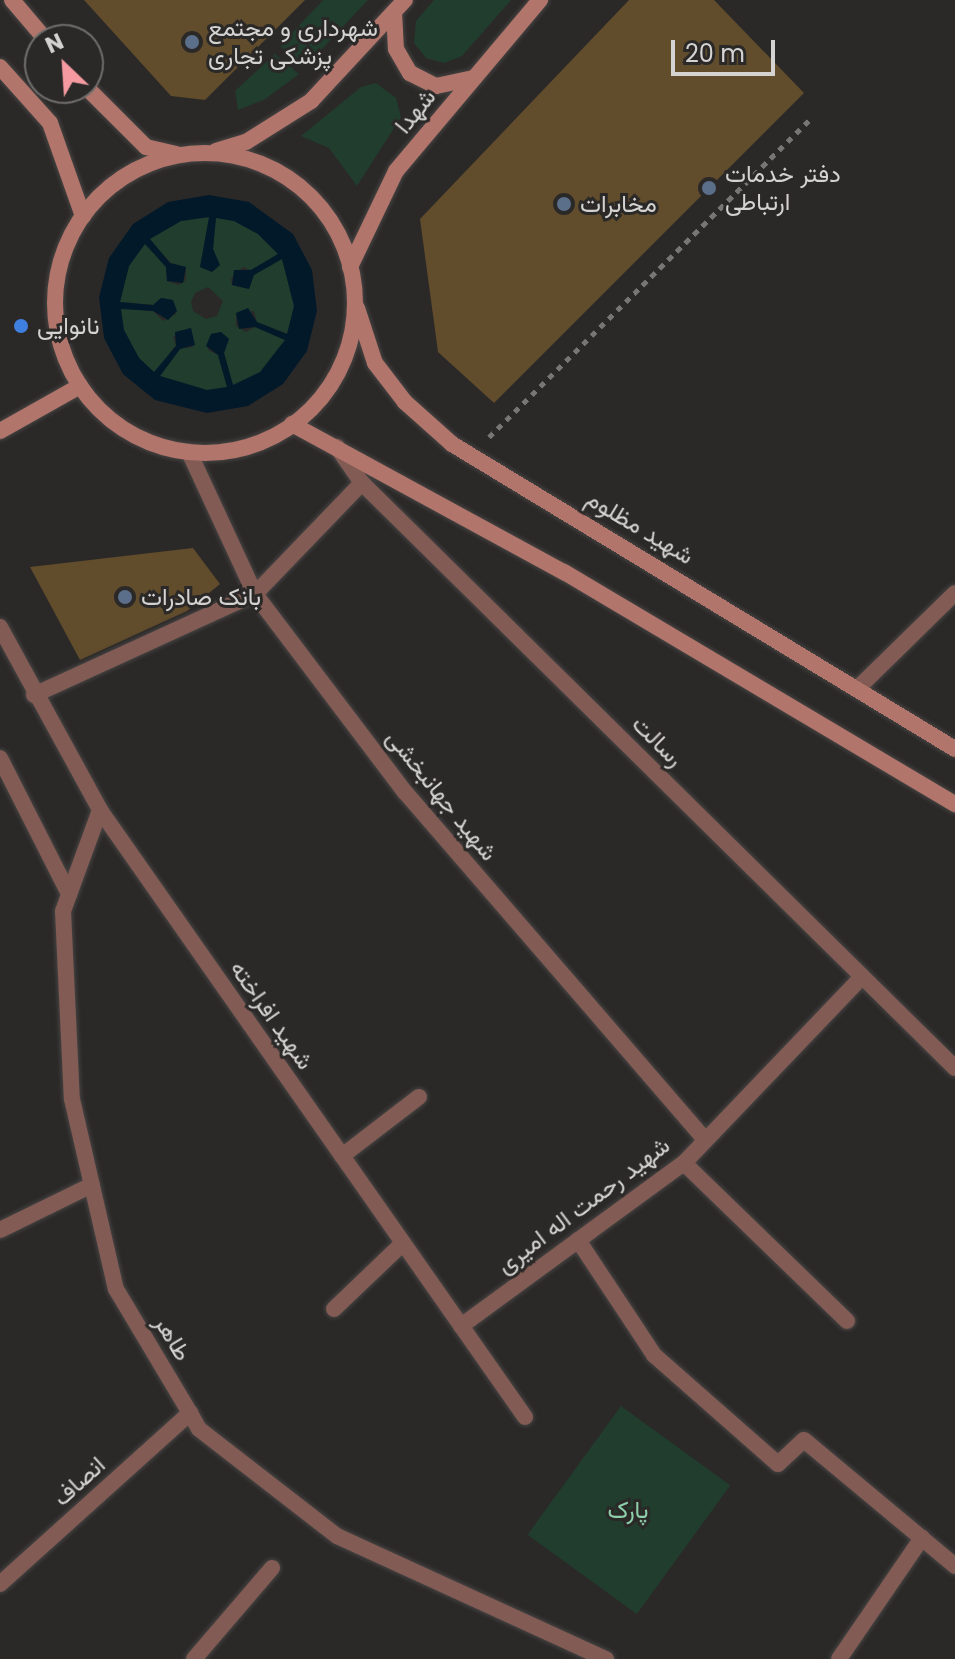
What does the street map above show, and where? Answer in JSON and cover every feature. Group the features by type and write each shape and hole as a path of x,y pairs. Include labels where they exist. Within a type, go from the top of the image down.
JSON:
{"main road":[{"path":"12,0 32,24"},
{"name":"شهدا","path":"350,267 396,171 540,0"},
{"path":"400,6 396,49 410,73 436,86 473,78"},
{"path":"205,154 254,161 297,185 331,222 350,267 354,298 352,334 340,369 320,400 292,424 237,450 189,452 163,448 127,432 80,386 58,339 54,301 64,250 83,216 133,172 246,142 311,101 400,6"},
{"path":"0,67 7,86 50,123 83,216"},
{"path":"103,104 146,147 187,156"},
{"name":"شهید مظلوم","path":"354,298 375,363 405,402 471,455 955,749"},
{"path":"0,431 80,386"},
{"path":"292,424 334,443 564,572 955,804"}],"street":[{"name":"رسالت","path":"334,443 362,483 955,1068"},
{"name":"شهید جهانبخشی","path":"189,452 255,594 405,792 704,1139"},
{"path":"34,695 255,594 362,483"},
{"path":"857,689 955,593"},
{"name":"شهید افراخته","path":"0,627 34,695 100,810 525,1417"},
{"path":"0,758 69,894"},
{"name":"طاهر","path":"100,810 63,911 72,1099 116,1289 199,1429 337,1536 606,1659"},
{"name":"شهید رحمت اله امیری","path":"461,1326 684,1163 862,977"},
{"path":"342,1156 419,1097"},
{"path":"684,1163 847,1321"},
{"path":"0,1230 92,1185"},
{"path":"578,1240 654,1355 778,1464 804,1440 955,1566"},
{"path":"334,1309 403,1243"},
{"name":"انصاف","path":"0,1584 190,1413"},
{"path":"839,1659 922,1538"},
{"path":"194,1659 272,1568"}],"path":[{"path":"471,455 811,118"}],"green space":[{"path":"323,0 368,0 304,68 280,46"},
{"path":"434,0 511,0 462,56 444,63 426,58 414,43 416,21"},
{"path":"275,54 299,74 264,100 238,110 235,91"},
{"path":"376,83 396,98 401,117 357,186 329,148 301,136 361,87"},
{"path":"210,217 200,267 212,272 220,265 213,249 216,217 234,221 258,234 278,254 251,270 243,267 231,279 232,285 249,289 254,275 282,259 294,306 288,334 257,322 254,311 236,313 236,326 246,332 255,327 285,340 260,372 233,386 224,353 229,339 221,332 211,334 208,350 218,355 227,387 207,390 160,376 180,349 193,347 191,328 173,337 176,345 154,373 139,358 124,330 120,308 153,311 163,321 176,314 173,300 161,298 154,305 120,302 129,266 145,243 166,267 167,281 179,285 186,280 186,267 171,263 149,239 181,221","holes":["208,287 223,301 217,316 206,319 193,311 191,302 195,293"]},
{"name":"پارک","path":"621,1406 730,1485 637,1614 528,1535"}],"water":[{"path":"209,195 249,202 293,234 312,270 317,311 307,351 283,384 248,406 207,413 155,400 123,374 104,338 99,297 109,258 133,224 168,202","holes":["209,217 200,267 212,272 220,265 213,249 216,218 234,221 258,234 278,254 251,270 234,270 232,285 249,289 254,275 282,259 294,306 287,334 257,322 248,308 236,313 239,329 255,327 285,340 260,372 233,385 224,353 229,339 221,332 211,334 206,346 218,355 227,387 207,390 160,376 180,349 195,345 191,328 175,332 176,346 154,372 139,358 124,330 121,309 153,311 168,320 177,311 173,300 161,298 153,305 120,302 129,266 145,244 166,267 167,281 183,283 186,267 170,263 150,239 181,221"]}],"building":[{"name":"شهرداری و مجتمع پزشکی تجاری","path":"84,0 305,0 205,100 171,96"},
{"name":"مخابرات","path":"629,0 714,0 804,93 494,403 438,352 420,219"},
{"name":"بانک صادرات","path":"193,548 220,584 187,611 80,660 30,567"}],"place":[{"name":"شهرداری و مجتمع پزشکی تجاری","path":"192,42"},
{"name":"دفتر خدمات ارتباطی","path":"709,188"},
{"name":"مخابرات","path":"564,204"},
{"name":"نانوایی","path":"21,326"},
{"name":"بانک صادرات","path":"125,597"}]}
